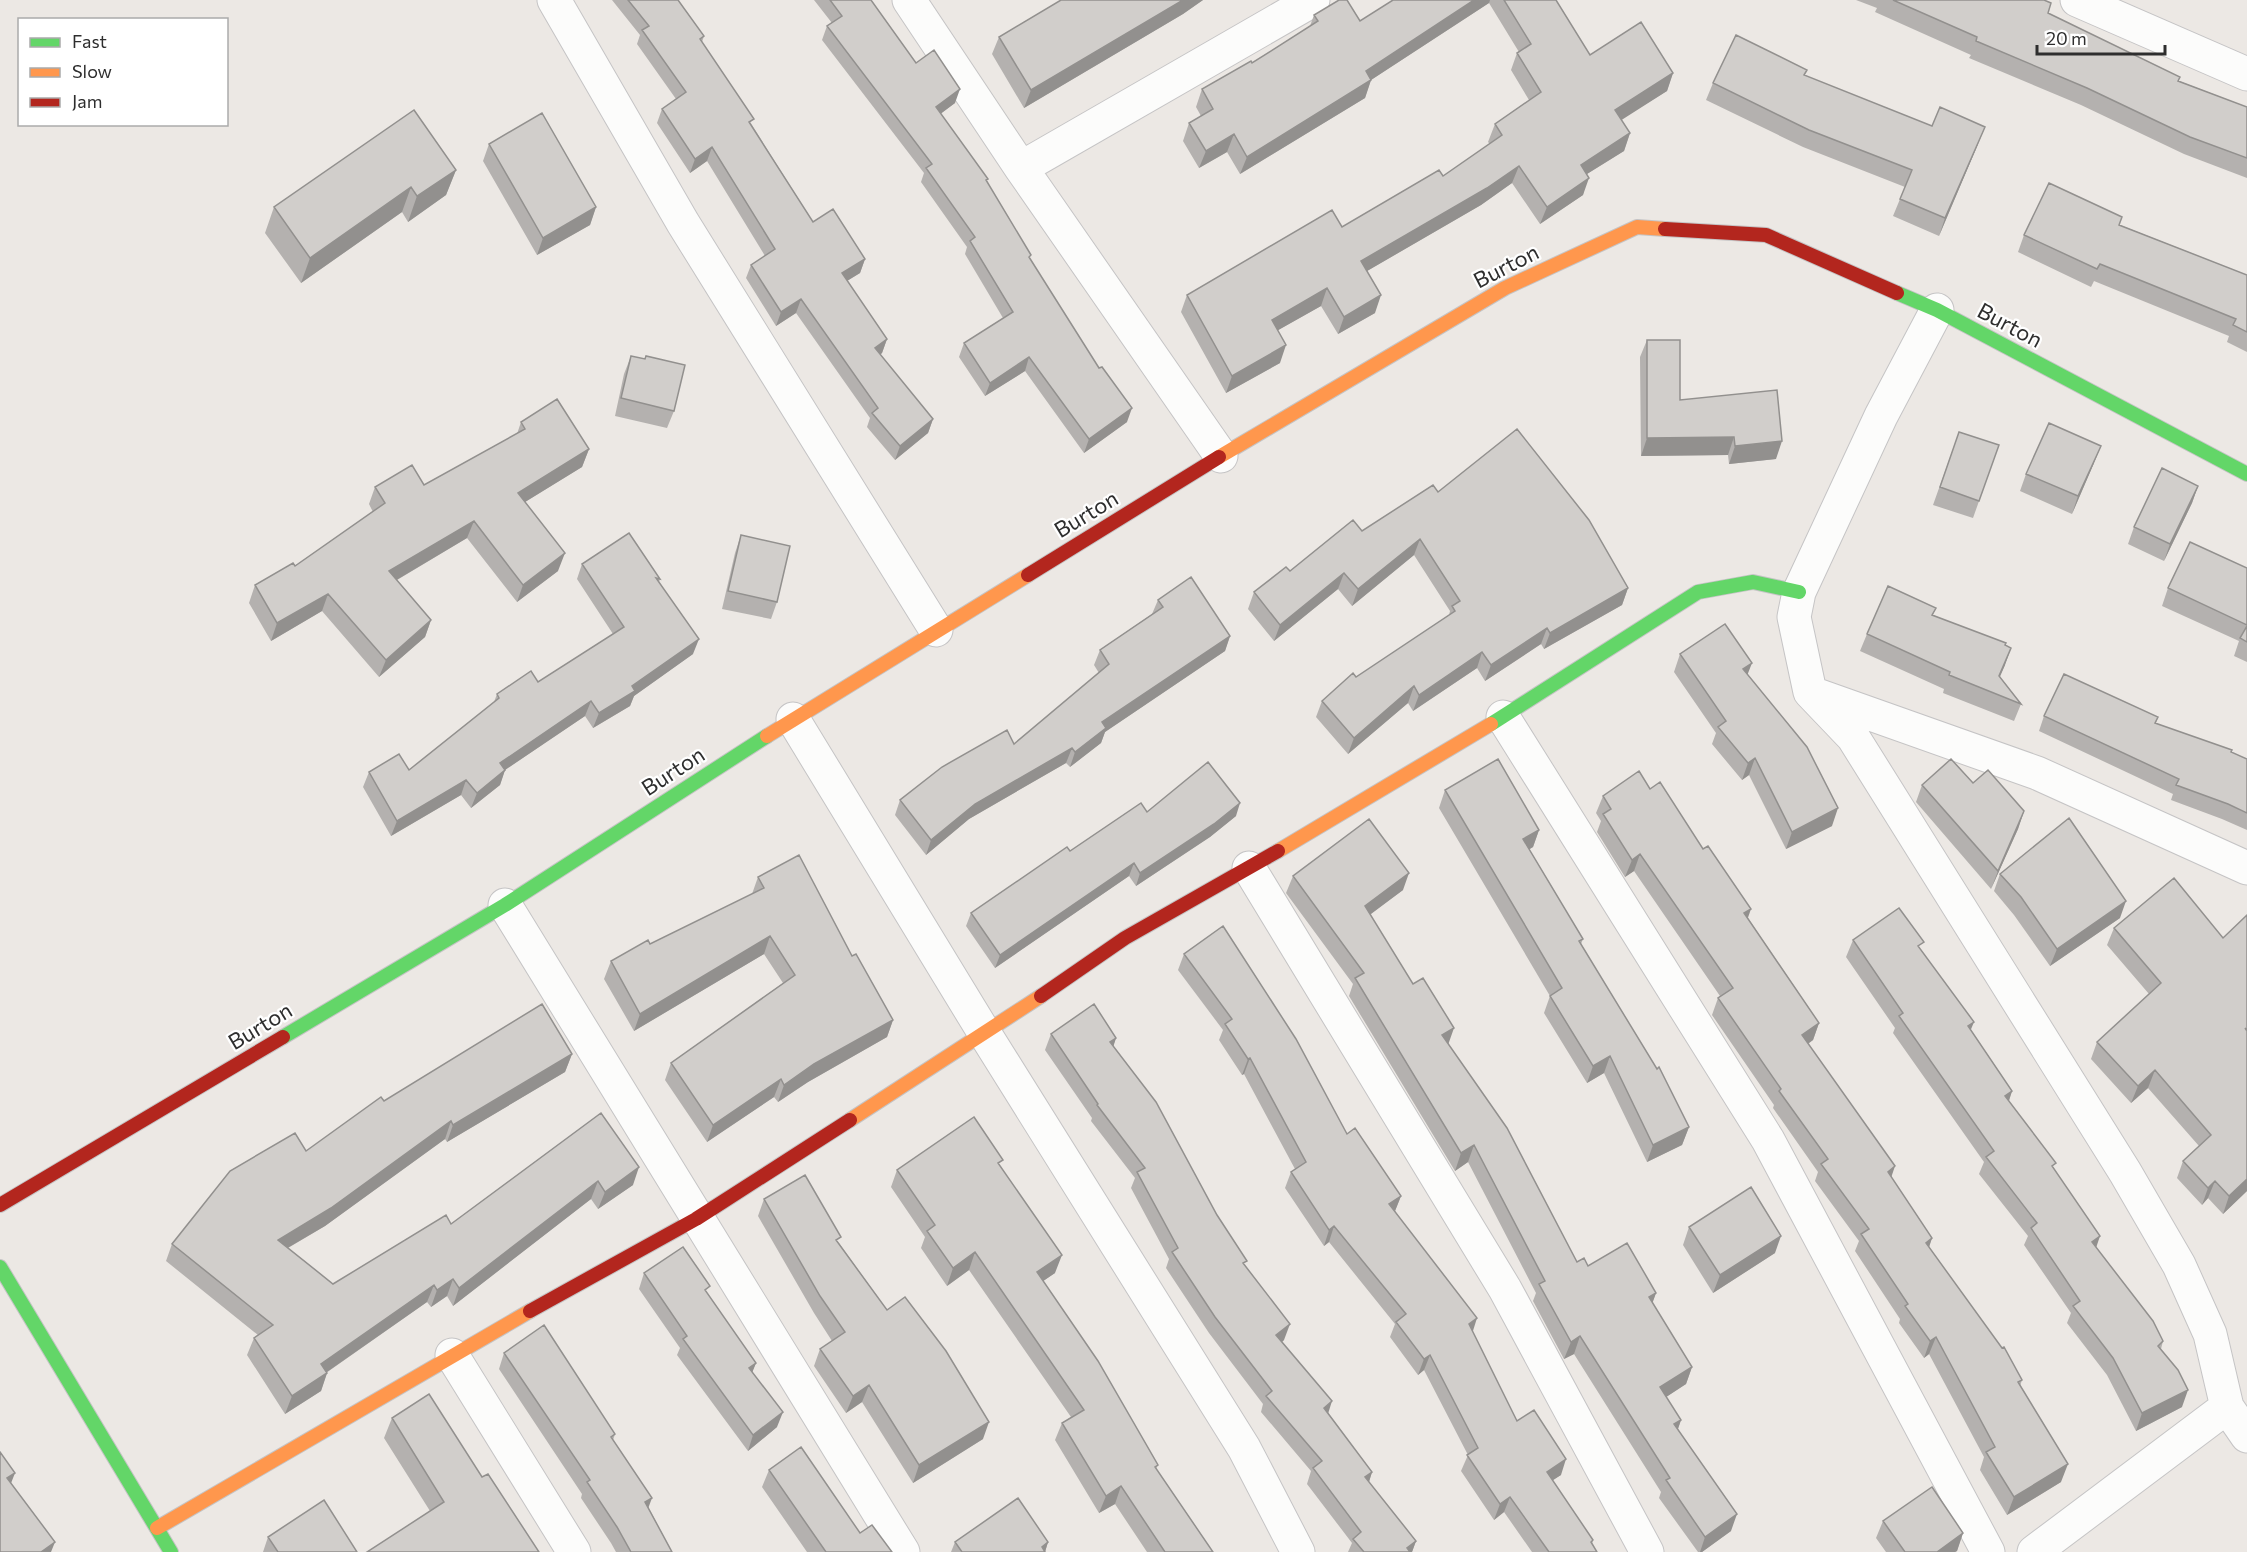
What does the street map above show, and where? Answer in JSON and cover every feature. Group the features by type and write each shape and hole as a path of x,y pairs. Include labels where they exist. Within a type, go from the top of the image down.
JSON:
{"street":[{"path":"554,0 683,222 936,630"},
{"path":"909,0 1021,168 1221,456"},
{"path":"1021,168 1313,0"},
{"path":"2077,0 2247,74"},
{"name":"Burton","path":"0,1205 505,905 792,719 1221,456 1505,288 1637,227 1766,235 1937,310 2247,474"},
{"path":"1937,310 1881,416 1799,592 1794,617 1810,692 1853,737 2126,1172 2179,1264 2210,1334 2227,1407 2247,1436"},
{"path":"158,1528 452,1355 696,1219 985,1034 1125,938 1249,868 1503,717 1698,591 1753,582 1799,592"},
{"path":"1810,692 2037,773 2247,868"},
{"path":"1503,717 1768,1140 1988,1552"},
{"path":"792,719 985,1034 1244,1448 1298,1552"},
{"path":"1249,868 1505,1288 1647,1552"},
{"path":"505,905 696,1219 903,1552"},
{"path":"0,1267 171,1552"},
{"path":"452,1355 574,1552"},
{"path":"2034,1552 2227,1407"}],"building":[{"path":"628,0 678,0 704,36 700,39 754,119 749,122 813,222 833,209 865,259 842,273 887,339 875,348 933,419 900,446 872,413 878,408 801,299 781,312 751,265 775,249 712,147 695,159 662,109 686,92 642,30 649,26"},
{"path":"830,0 871,0 916,63 934,50 960,89 936,107 988,179 986,180 1031,255 1029,257 1099,368 1102,367 1132,408 1089,439 1029,357 990,383 964,343 1013,312 970,241 975,237 926,168 932,164 827,26 842,16"},
{"path":"1061,0 1183,0 1031,90 999,37"},
{"path":"1339,0 1347,0 1360,21 1393,0 1474,0 1366,71 1371,80 1247,157 1234,134 1206,151 1189,123 1213,109 1202,89 1251,61 1252,63 1318,21 1314,15"},
{"path":"1504,0 1556,0 1590,55 1641,22 1673,73 1615,110 1630,133 1581,165 1589,178 1547,207 1519,166 1487,188 1361,261 1381,295 1344,317 1327,288 1272,320 1286,345 1232,376 1187,295 1332,210 1342,227 1439,170 1443,176 1502,135 1495,124 1541,92 1517,53 1531,44"},
{"path":"1893,0 2044,0 2051,3 2048,13 2180,77 2178,81 2247,107 2247,158 2190,137 2087,88 1976,41 1977,37"},
{"path":"1736,35 1807,70 1804,75 1932,126 1940,107 1985,127 1945,218 1900,199 1912,170 1809,130 1713,83"},
{"path":"414,110 456,170 417,196 411,187 310,258 274,207"},
{"path":"542,113 596,207 543,238 489,144"},
{"path":"2049,183 2122,217 2119,225 2247,275 2247,332 2233,325 2236,319 2100,264 2097,269 2024,235"},
{"path":"1647,340 1680,340 1680,400 1777,390 1782,441 1735,446 1734,437 1647,438"},
{"path":"631,356 645,359 646,356 685,365 674,411 621,398"},
{"path":"557,399 589,449 518,493 565,553 523,585 474,521 389,571 431,620 386,660 328,594 277,623 255,585 293,563 295,566 385,503 375,487 412,465 424,485 525,429 521,422"},
{"path":"2049,423 2101,446 2078,496 2026,474"},
{"path":"1517,429 1589,520 1628,588 1550,633 1547,628 1491,665 1482,652 1419,695 1414,686 1354,738 1322,701 1353,673 1356,677 1455,611 1452,606 1460,601 1420,539 1358,589 1344,573 1280,625 1254,592 1286,567 1290,571 1353,520 1362,531 1433,485 1438,492"},
{"path":"1959,432 1999,445 1979,501 1940,487"},
{"path":"2162,468 2198,486 2170,544 2134,527"},
{"path":"629,533 660,579 656,578 699,639 632,686 635,691 599,713 591,701 500,763 505,770 477,793 466,780 397,821 369,772 399,754 409,770 499,698 497,694 531,671 538,682 624,627 582,564"},
{"path":"741,535 790,546 777,602 728,591"},
{"path":"2190,542 2247,568 2247,625 2168,588"},
{"path":"1191,577 1230,636 1102,722 1106,728 1075,752 1072,748 975,804 931,840 900,800 942,767 1007,730 1014,744 1109,664 1100,650 1163,607 1158,600"},
{"path":"1888,586 1936,608 1932,615 2006,643 2005,645 2011,648 1999,676 2021,704 1949,675 1950,672 1867,634"},
{"path":"1725,624 1752,663 1743,669 1807,747 1838,808 1792,832 1755,758 1748,763 1718,727 1726,721 1680,654"},
{"path":"2247,626 2247,642 2240,638"},
{"path":"2064,674 2158,717 2155,723 2232,750 2231,752 2247,759 2247,813 2176,785 2179,779 2044,716"},
{"path":"1498,759 1539,830 1523,839 1583,939 1579,941 1657,1069 1659,1067 1689,1127 1653,1145 1610,1056 1593,1066 1550,996 1562,988 1445,790"},
{"path":"1951,759 1973,783 1988,770 2024,811 1998,871 1922,785"},
{"path":"1208,762 1240,803 1214,824 1140,873 1134,863 1000,955 971,913 1067,847 1070,851 1141,803 1147,812"},
{"path":"1639,771 1650,789 1660,782 1703,849 1708,846 1751,909 1744,913 1819,1023 1802,1035 1895,1166 1888,1172 1932,1238 1926,1243 2002,1348 2004,1347 2022,1380 2018,1382 2068,1464 2014,1497 1986,1452 1995,1447 1936,1337 1930,1341 1905,1306 1908,1304 1861,1234 1869,1229 1821,1164 1828,1159 1779,1091 1781,1089 1718,998 1733,988 1640,854 1632,860 1603,814 1611,809 1603,796"},
{"path":"2069,818 2126,901 2057,949 2021,897 2000,874"},
{"path":"1369,819 1409,873 1365,906 1413,984 1423,978 1454,1028 1442,1035 1507,1128 1577,1262 1584,1258 1588,1266 1627,1243 1656,1293 1649,1297 1692,1367 1660,1387 1681,1420 1674,1424 1737,1514 1705,1537 1666,1480 1670,1478 1580,1336 1571,1342 1539,1284 1545,1281 1474,1145 1461,1153 1355,978 1364,973 1293,876"},
{"path":"799,855 852,956 856,954 893,1020 814,1064 784,1085 781,1079 713,1125 671,1063 795,975 770,936 640,1014 611,961 648,940 650,944 764,888 758,877"},
{"path":"2174,878 2223,938 2247,915 2247,1030 2245,1028 2247,1031 2247,1179 2229,1196 2215,1181 2208,1188 2183,1161 2211,1135 2155,1070 2138,1086 2097,1042 2161,983 2114,928"},
{"path":"1899,908 1924,942 1918,946 1974,1022 1968,1026 2012,1091 2005,1096 2056,1163 2052,1166 2100,1236 2092,1242 2153,1321 2163,1341 2158,1346 2178,1370 2188,1390 2142,1413 2113,1358 2073,1306 2080,1301 2031,1228 2037,1223 1986,1157 1994,1151 1899,1016 1903,1013 1853,940"},
{"path":"1223,926 1296,1039 1347,1134 1355,1128 1401,1196 1389,1204 1477,1318 1469,1324 1517,1421 1534,1410 1566,1459 1547,1472 1593,1540 1591,1542 1597,1552 1549,1552 1510,1497 1500,1504 1467,1455 1478,1448 1430,1355 1424,1359 1396,1322 1406,1314 1334,1226 1329,1230 1291,1172 1306,1162 1250,1058 1248,1059 1225,1024 1232,1019 1184,954"},
{"path":"542,1004 572,1054 453,1125 451,1121 331,1208 278,1240 333,1284 446,1215 451,1224 601,1113 639,1167 605,1192 598,1181 459,1288 453,1279 437,1290 434,1285 321,1364 327,1373 292,1396 254,1338 273,1325 172,1244 230,1171 295,1133 306,1151 381,1097 384,1101"},
{"path":"1094,1004 1116,1038 1110,1042 1156,1102 1217,1215 1247,1261 1243,1263 1290,1324 1276,1335 1332,1401 1324,1408 1372,1472 1365,1477 1416,1541 1407,1548 1410,1552 1364,1552 1353,1539 1361,1532 1313,1468 1322,1461 1266,1396 1272,1391 1215,1317 1172,1252 1178,1248 1137,1172 1145,1168 1097,1105 1051,1034"},
{"path":"974,1117 1003,1160 998,1163 1062,1255 1037,1272 1098,1361 1158,1465 1155,1467 1213,1552 1165,1552 1121,1486 1106,1496 1062,1423 1084,1410 975,1252 953,1268 927,1231 935,1225 897,1170"},
{"path":"805,1175 841,1237 836,1240 887,1310 905,1297 946,1351 989,1422 919,1465 869,1385 853,1396 820,1349 845,1332 820,1296 764,1199"},
{"path":"1751,1187 1781,1236 1720,1275 1689,1227"},
{"path":"683,1247 710,1286 705,1290 756,1363 749,1368 783,1412 753,1435 683,1339 687,1336 644,1273"},
{"path":"544,1325 615,1434 611,1437 652,1498 645,1502 672,1552 631,1552 587,1482 590,1480 504,1353"},
{"path":"429,1394 482,1477 488,1474 539,1552 367,1552 444,1502 392,1418"},
{"path":"801,1447 860,1533 872,1525 892,1552 826,1552 769,1470"},
{"path":"0,1452 15,1473 7,1478 55,1542 41,1552 0,1552"},
{"path":"1932,1487 1963,1533 1937,1552 1905,1552 1883,1521"},
{"path":"1018,1498 1048,1542 1042,1547 1045,1552 962,1552 955,1542"},
{"path":"324,1500 357,1552 278,1552 268,1537"}],"traffic: fast":[{"path":"1897,293 1937,310 2247,474"},
{"path":"1491,724 1698,592 1753,582 1799,592"},
{"path":"283,1037 505,905 767,736"},
{"path":"0,1267 171,1552"}],"traffic: slow":[{"path":"1219,457 1505,288 1637,227 1665,229"},
{"path":"767,736 1028,575"},
{"path":"1278,851 1491,724"},
{"path":"850,1120 1041,996"},
{"path":"157,1528 530,1311"}],"traffic: jam":[{"path":"1665,229 1766,235 1897,293"},
{"path":"1028,575 1219,457"},
{"path":"1041,996 1125,938 1278,851"},
{"path":"0,1205 283,1037"},
{"path":"530,1311 696,1219 850,1120"}]}
